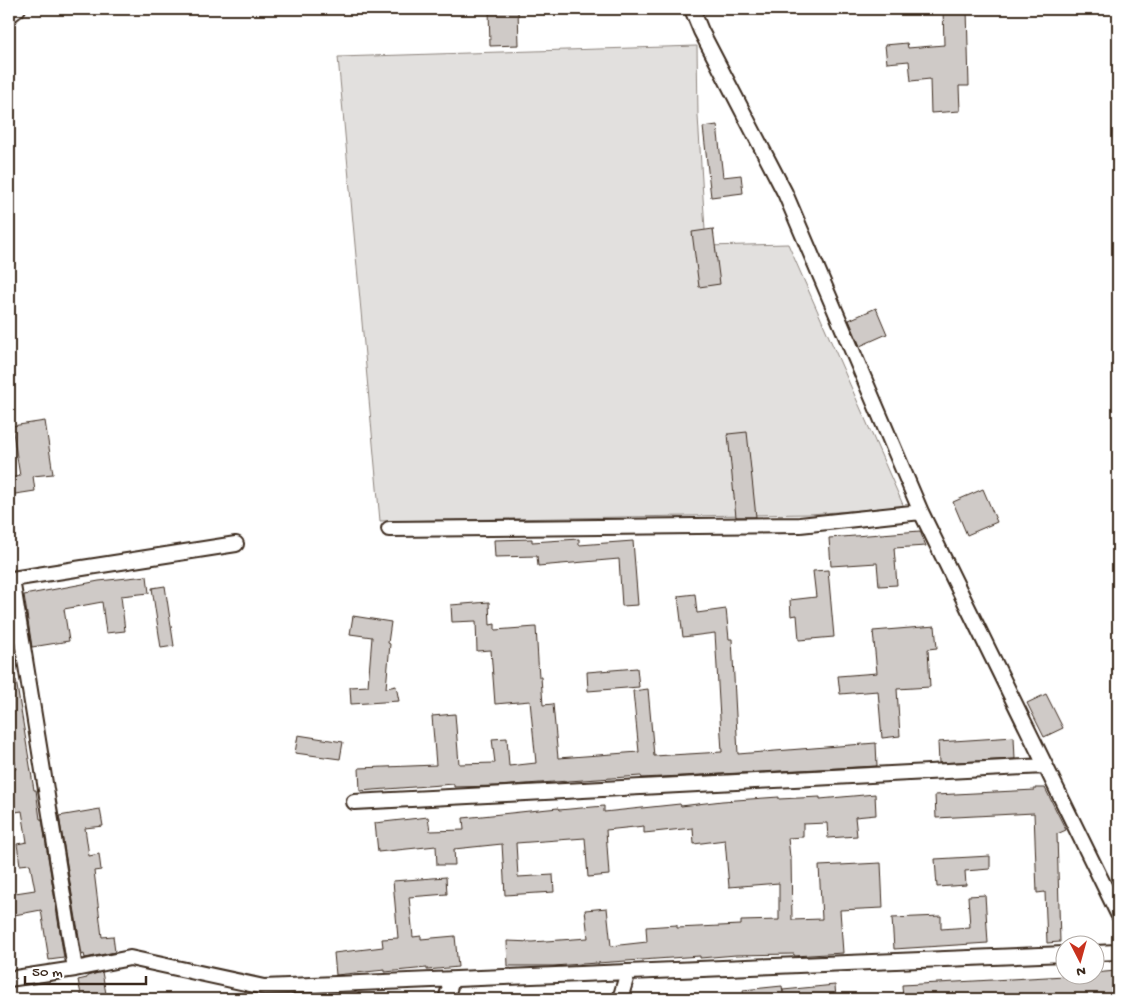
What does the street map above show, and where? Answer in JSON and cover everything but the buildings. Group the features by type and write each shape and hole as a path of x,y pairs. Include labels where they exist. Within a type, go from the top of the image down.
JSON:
{"street":[{"path":"9,16 18,9"},
{"path":"692,9 701,32 785,193 920,512 1118,914"},
{"path":"389,529 800,525 920,512"},
{"path":"75,969 11,580 236,544"},
{"path":"354,802 1045,766"},
{"path":"1104,952 1118,952"},
{"path":"9,979 130,958 264,987 1054,954"},
{"path":"620,999 628,972"},
{"path":"446,999 452,980"}],"shaded area":[{"path":"697,46 698,116 706,246 788,244 904,507 810,514 380,521 338,57"}]}
